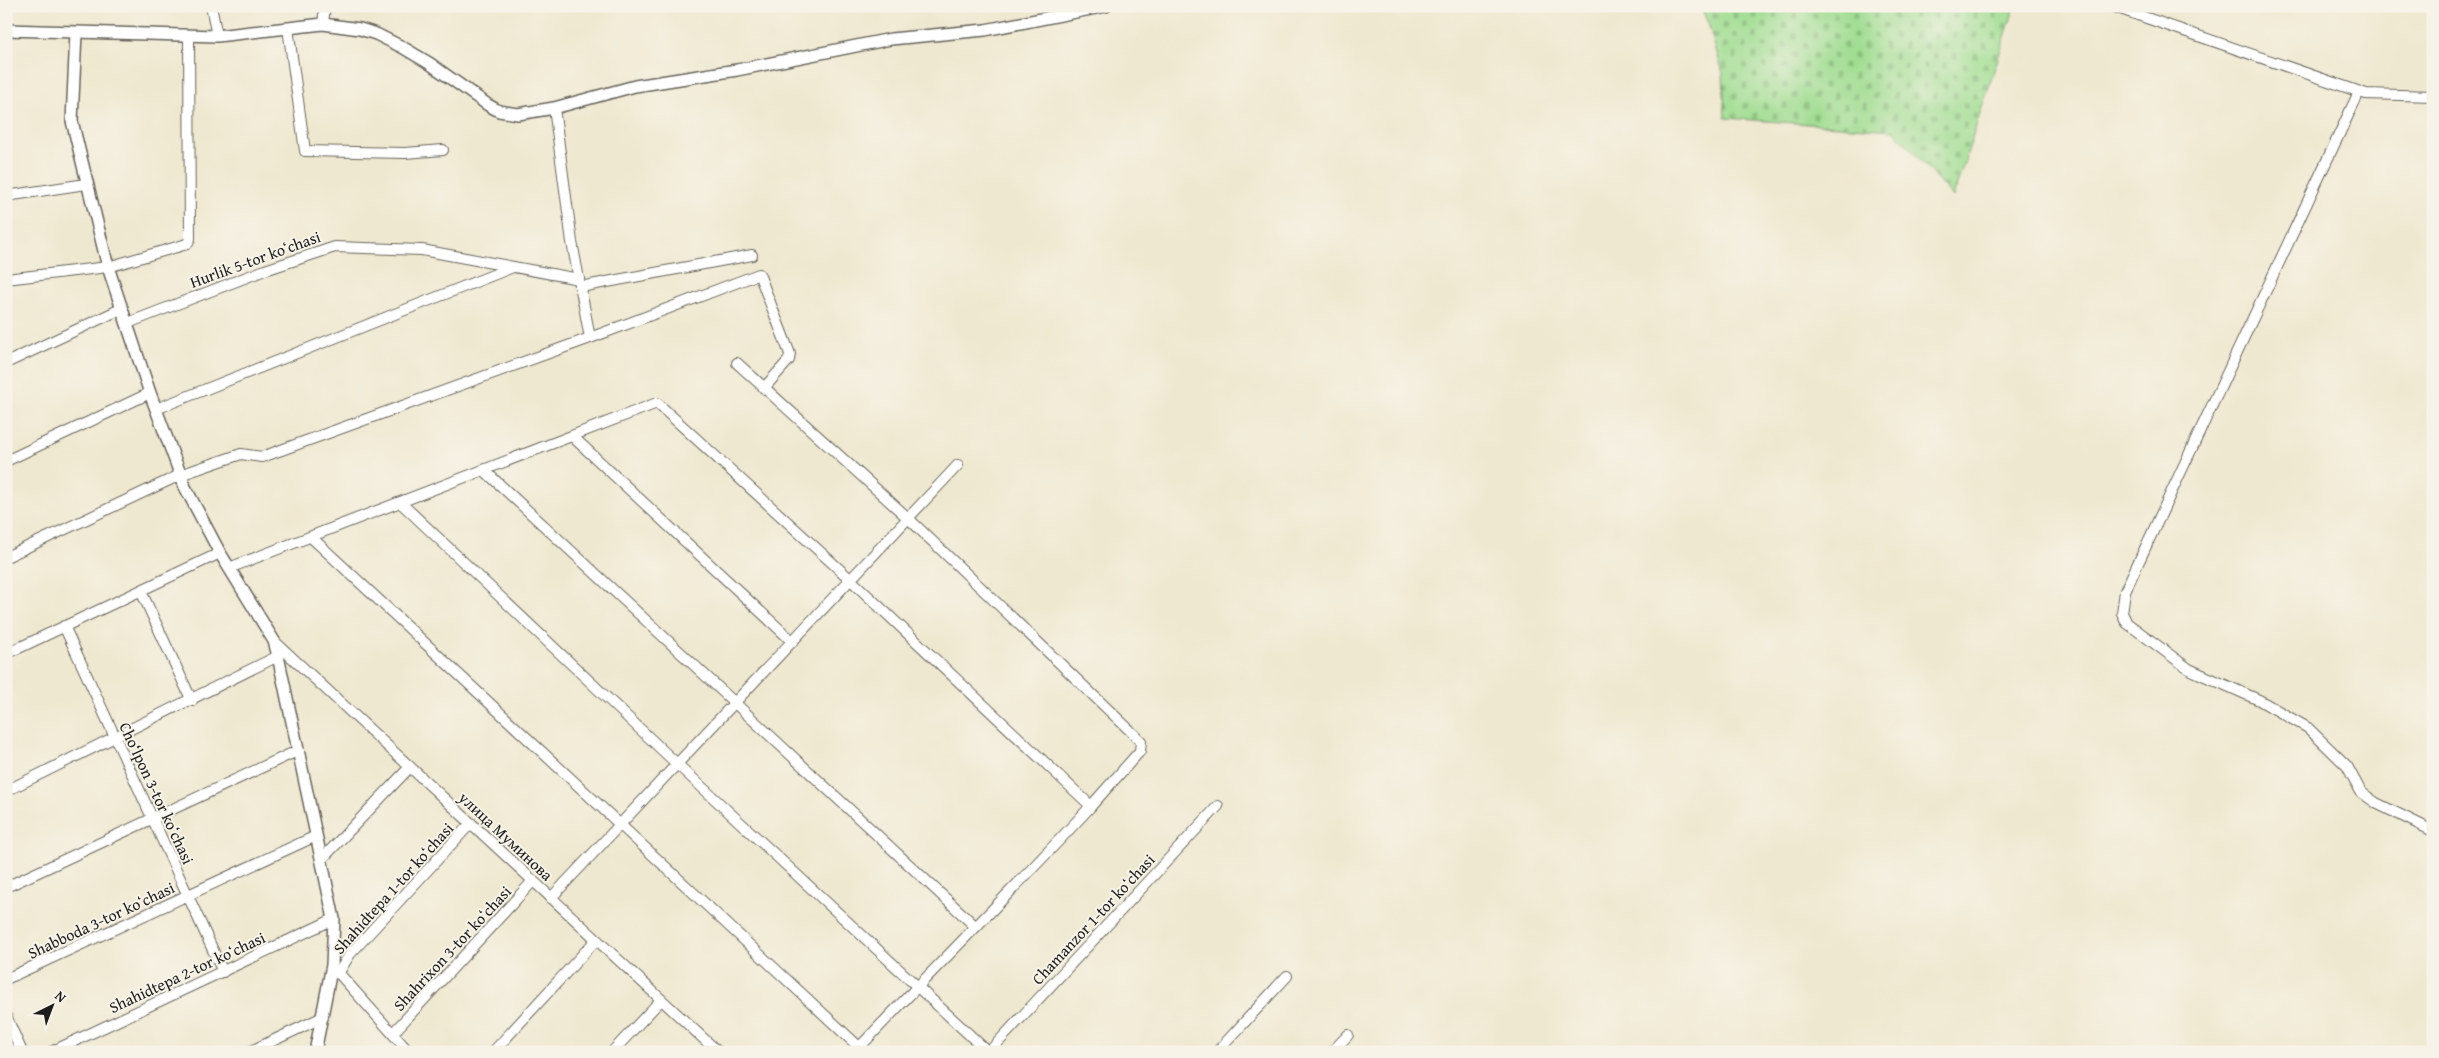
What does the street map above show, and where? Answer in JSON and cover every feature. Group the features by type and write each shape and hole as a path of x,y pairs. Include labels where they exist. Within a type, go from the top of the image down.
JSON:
{"street":[{"path":"211,6 217,36"},
{"path":"323,24 324,6"},
{"path":"6,31 217,36 323,24 360,29 376,34 429,63 499,111 518,114 554,108 628,87 737,70 891,39 984,30 1106,6"},
{"path":"2112,6 2366,94 2433,96"},
{"path":"288,28 305,151 405,153 443,150"},
{"path":"76,33 72,121 86,184 108,266 150,393 180,475 220,553 274,641 278,656 334,919 335,970 315,1052"},
{"path":"6,279 108,266 182,247 190,239 189,36"},
{"path":"2359,92 2125,591 2122,613 2127,623 2189,669 2259,700 2308,728 2347,766 2361,792 2376,803 2433,831"},
{"path":"554,108 579,283 590,338"},
{"path":"6,196 86,184"},
{"name":"Hurlik 5-tor koʻchasi","path":"128,323 265,270 335,247 422,250 514,267 579,283"},
{"path":"579,283 752,255"},
{"path":"156,409 514,267"},
{"path":"6,558 180,475 242,454 262,457 590,338 759,274 790,354 790,360 764,388"},
{"path":"6,362 123,308"},
{"path":"311,537 857,1050 975,926 1035,867 1091,806 1140,751 1141,740 908,518 737,363"},
{"path":"6,461 150,393"},
{"path":"229,568 486,471 657,402 851,580 1091,806"},
{"path":"572,436 792,641"},
{"path":"551,898 958,465"},
{"path":"486,471 975,926"},
{"path":"401,503 677,764 987,1051"},
{"path":"6,654 220,553"},
{"path":"141,591 192,701"},
{"name":"Cho‘lpon 3-tor koʻchasi","path":"64,626 223,972"},
{"name":"улица Муминова","path":"274,641 532,882 718,1052"},
{"path":"6,791 192,701 278,656"},
{"path":"6,887 299,750"},
{"path":"322,859 410,767"},
{"name":"Chamanzor 1-tor koʻchasi","path":"987,1051 1218,806"},
{"name":"Shahidtepa 1-tor koʻchasi","path":"335,970 470,823"},
{"name":"Shabboda 3-tor koʻchasi","path":"6,980 316,836"},
{"name":"Shahrixon 3-tor koʻchasi","path":"393,1034 532,882"},
{"name":"Shahidtepa 2-tor koʻchasi","path":"51,1052 334,919"},
{"path":"493,1052 596,940"},
{"path":"335,970 409,1052"},
{"path":"1218,1052 1288,976"},
{"path":"612,1052 661,1000"},
{"path":"6,1016 22,1052"},
{"path":"249,1052 323,1017"},
{"path":"1332,1052 1348,1035"}],"green space":[{"path":"1700,6 2015,6 1953,197 1894,130 1725,118 1723,73 1708,23"}]}
